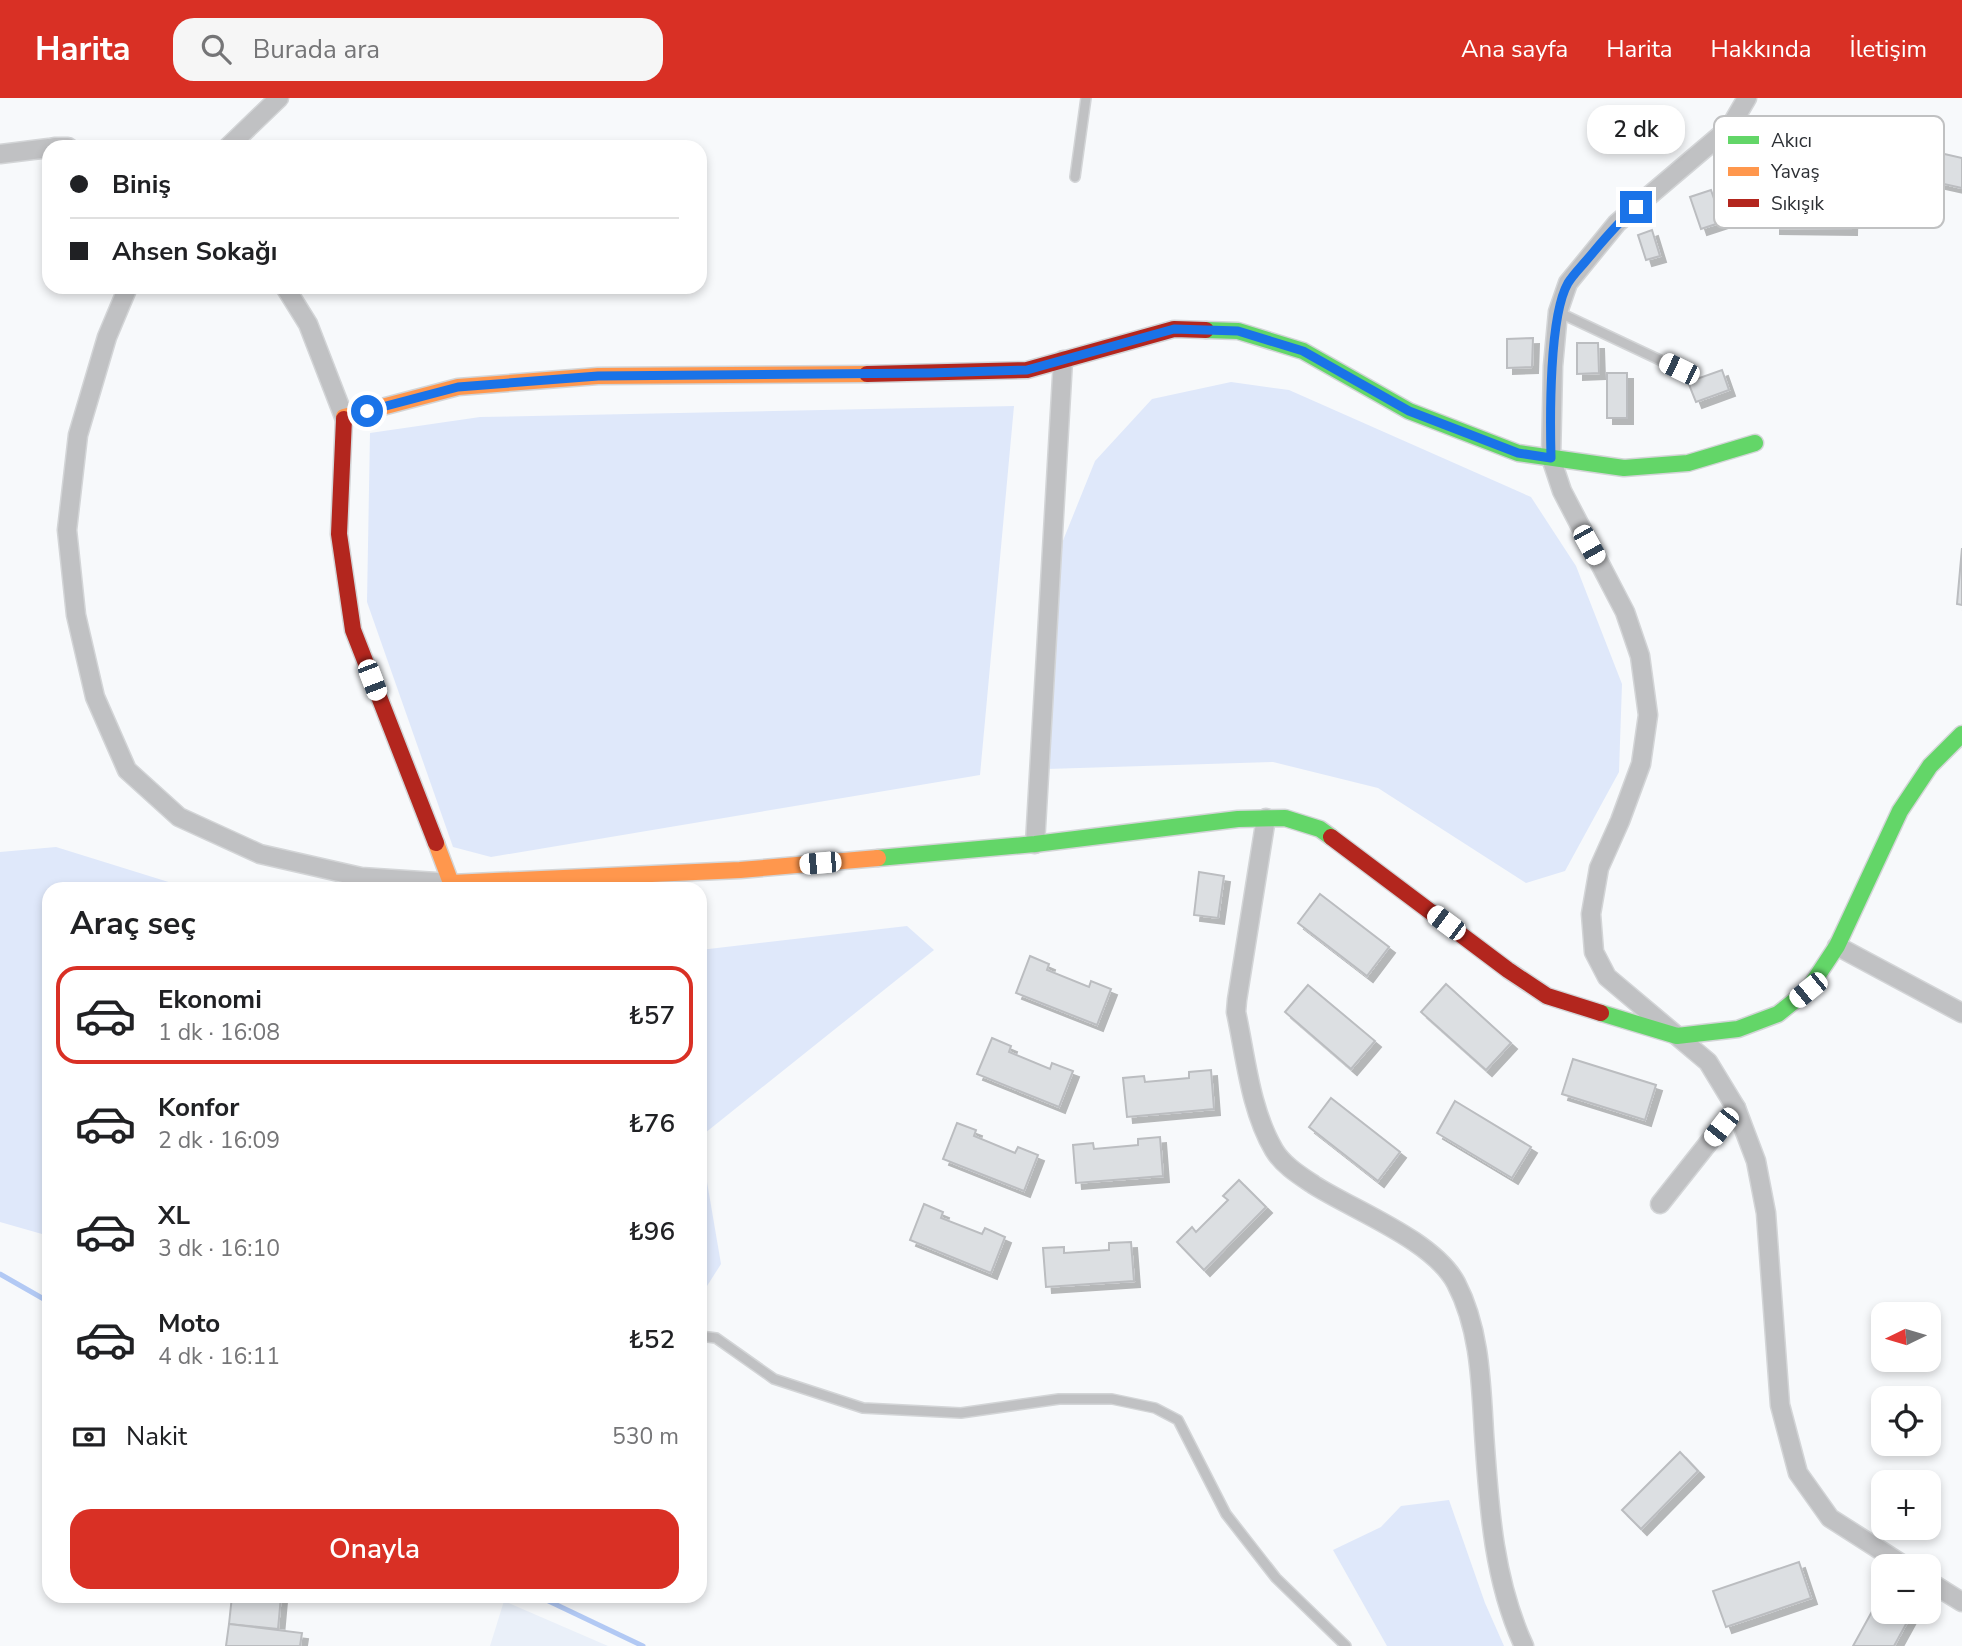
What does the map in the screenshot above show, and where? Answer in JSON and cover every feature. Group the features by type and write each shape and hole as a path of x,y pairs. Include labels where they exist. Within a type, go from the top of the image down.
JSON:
{"street":[{"path":"235,140 279,98"},
{"path":"1736,116 1747,98"},
{"path":"1714,141 1617,223 1568,283 1558,312 1553,366 1551,458 1562,491 1625,612 1640,656 1648,715 1641,764 1600,868 1591,914 1594,952 1607,977 1708,1062 1736,1108 1756,1161 1766,1213 1780,1405 1798,1473 1830,1518 1886,1554"},
{"path":"0,154 42,148"},
{"path":"125,294 107,337 78,435 66,530 76,615 95,697 127,770 179,817 260,854 361,877 436,882"},
{"path":"289,294 308,324 344,417 339,534 353,630 451,882"},
{"path":"344,417 458,387 598,376 1027,370 1174,329 1238,331 1303,351 1409,411 1518,453 1624,468 1688,463 1755,443"},
{"path":"1035,844 1063,360"},
{"path":"473,882 740,870 1035,844 1238,818 1285,818 1320,829 1508,970 1547,996 1677,1036 1738,1029 1778,1014 1808,990 1838,946 1900,811 1930,766 1962,734"},
{"path":"1265,818 1236,1012 1258,1117 1275,1152 1294,1172 1339,1201 1422,1245 1455,1281 1472,1321 1481,1377 1495,1551 1506,1600 1524,1646"},
{"path":"1838,946 1962,1013"},
{"path":"1660,1203 1736,1108"},
{"path":"1941,1589 1962,1602"}],"lane":[{"path":"1075,177 1086,98"},
{"path":"1558,312 1679,369"},
{"path":"707,1337 716,1338 774,1379 863,1408 961,1413 1059,1399 1112,1399 1155,1408 1178,1420 1226,1514 1276,1578 1346,1646"}],"shaded area":[{"path":"1231,382 1289,390 1531,497 1576,566 1622,684 1619,772 1565,871 1526,883 1378,788 1273,762 1047,769 1058,553 1095,461 1152,399"},
{"path":"1014,406 980,775 491,857 453,847 367,602 370,433 480,417"},
{"path":"56,847 168,882 42,882 42,1234 0,1222 0,852"},
{"path":"907,926 934,950 707,1131 707,949"},
{"path":"707,1182 721,1264 707,1286"},
{"path":"1449,1500 1485,1603 1504,1646 1387,1646 1333,1550 1381,1527 1401,1506"},
{"path":"503,1603 509,1603 608,1646 490,1646"}],"building":[{"path":"1944,154 1962,158 1962,188 1944,184"},
{"path":"1711,190 1714,199 1714,225 1701,229 1690,197"},
{"path":"1774,228 1851,228 1851,229"},
{"path":"1652,230 1660,256 1646,260 1638,235"},
{"path":"1533,338 1532,367 1507,368 1507,339"},
{"path":"1577,343 1598,343 1599,373 1577,374"},
{"path":"1722,370 1729,390 1696,402 1688,382"},
{"path":"1607,373 1627,373 1627,418 1607,418"},
{"path":"1962,548 1962,605 1957,604"},
{"path":"1199,872 1224,876 1218,918 1194,915"},
{"path":"1320,894 1389,947 1367,976 1298,923"},
{"path":"1030,956 1049,964 1047,970 1089,987 1091,981 1111,989 1097,1025 1016,993"},
{"path":"1446,984 1511,1043 1486,1070 1421,1012"},
{"path":"1308,985 1375,1041 1351,1069 1285,1012"},
{"path":"992,1038 1011,1046 1009,1052 1050,1069 1052,1063 1073,1071 1059,1107 977,1074"},
{"path":"1573,1059 1656,1085 1645,1120 1562,1094"},
{"path":"1211,1070 1214,1109 1127,1117 1123,1078 1144,1076 1145,1082 1189,1078 1189,1072"},
{"path":"1331,1098 1400,1152 1378,1181 1309,1127"},
{"path":"1455,1101 1531,1147 1512,1178 1437,1133"},
{"path":"957,1123 976,1130 974,1136 1015,1153 1018,1147 1038,1155 1024,1191 943,1159"},
{"path":"1160,1137 1163,1176 1076,1183 1073,1145 1093,1143 1094,1149 1138,1145 1138,1139"},
{"path":"1239,1180 1266,1207 1204,1270 1177,1242 1192,1227 1196,1232 1228,1200 1223,1196"},
{"path":"924,1204 943,1212 941,1218 982,1234 985,1228 1005,1237 991,1273 910,1240"},
{"path":"1131,1242 1134,1281 1046,1287 1043,1248 1064,1247 1064,1253 1109,1250 1109,1243"},
{"path":"1680,1452 1698,1471 1641,1529 1622,1510"},
{"path":"1799,1562 1811,1598 1726,1627 1713,1591"},
{"path":"231,1603 280,1603 278,1629 229,1624"},
{"path":"1871,1613 1871,1624 1906,1624 1894,1646 1853,1646"},
{"path":"229,1624 302,1633 300,1646 226,1646"}],"waterway":[{"path":"0,1274 42,1298"},
{"path":"553,1603 643,1646"}],"traffic: fast":[{"path":"1206,330 1238,331 1303,351 1409,411 1518,453 1624,468 1688,463 1755,443"},
{"path":"1601,1013 1677,1036 1738,1029 1778,1014 1808,990 1837,946 1900,811 1930,766 1962,734"},
{"path":"878,858 1035,844 1238,819 1285,818 1320,829 1331,837"}],"traffic: slow":[{"path":"344,419 458,387 598,376 867,374"},
{"path":"436,843 451,882"},
{"path":"473,882 740,870 878,858"}],"traffic: jam":[{"path":"867,374 1027,370 1174,329 1206,330"},
{"path":"344,419 339,534 353,630 436,843"},
{"path":"1331,837 1508,970 1547,996 1601,1013"}],"route":[{"path":"367,411 458,387 598,376 1027,370 1174,329 1238,331 1303,351 1409,411 1518,453 1551,458 1553,366 1558,312 1568,283 1617,223 1636,207"}]}
